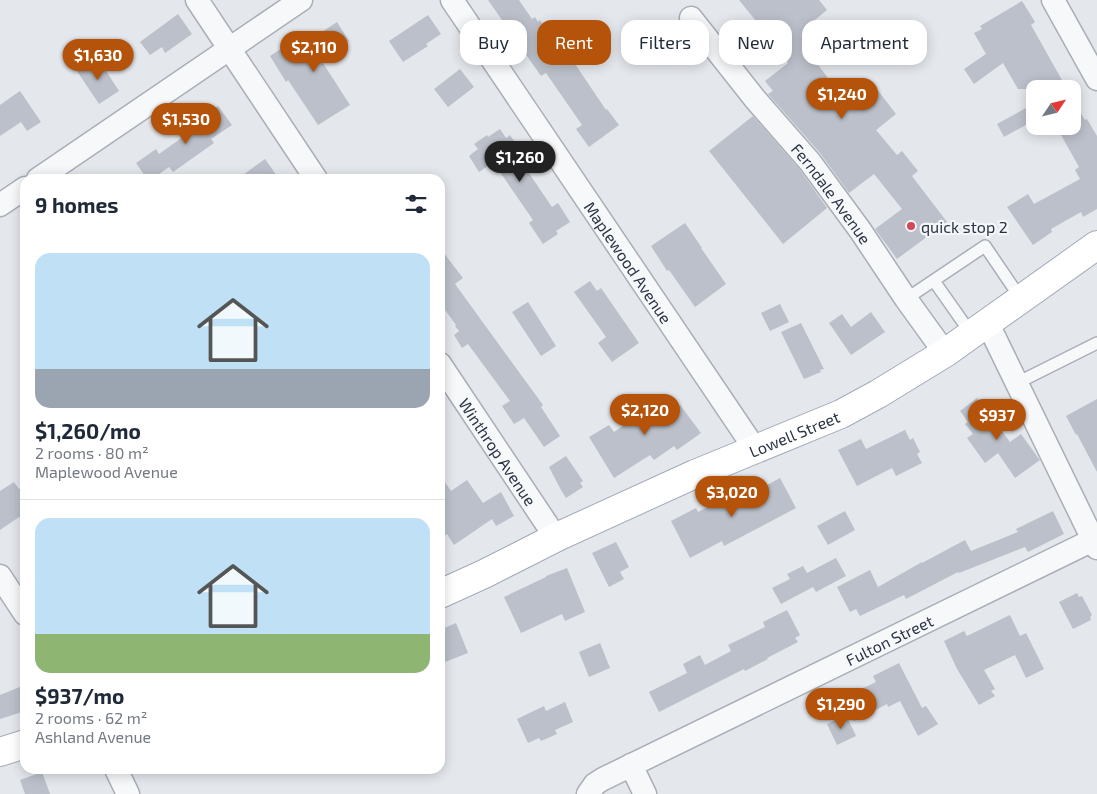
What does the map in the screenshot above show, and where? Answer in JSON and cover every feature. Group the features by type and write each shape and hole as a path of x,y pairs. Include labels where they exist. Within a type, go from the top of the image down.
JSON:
{"main road":[{"name":"Lowell Street","path":"445,592 695,474 841,414 945,353 1097,245"},
{"path":"0,752 20,746"}],"street":[{"path":"196,0 313,174"},
{"path":"45,174 301,0"},
{"name":"Maplewood Avenue","path":"452,0 755,449"},
{"path":"1053,0 1097,78"},
{"name":"Ferndale Avenue","path":"691,18 810,162 860,230 945,353"},
{"path":"0,205 20,191"},
{"path":"980,329 1017,383 1095,544"},
{"name":"Winthrop Avenue","path":"445,372 556,538"},
{"name":"Fulton Street","path":"588,794 595,784 631,765 1095,544"},
{"path":"0,576 20,606"},
{"path":"631,765 645,794"},
{"path":"118,774 128,794"}],"lane":[{"path":"906,299 985,246 1021,299"},
{"path":"934,281 980,329"},
{"path":"1017,383 1097,343"}],"building":[{"path":"488,0 519,0 532,19 535,17 537,20 537,65 576,65 606,110 619,125 589,147 576,129 582,125 546,73 541,76 527,56 527,20 502,20"},
{"path":"739,0 819,0 827,10 815,20 802,20 802,65 818,65 837,90 840,87 848,96 869,79 896,114 876,130 897,155 902,151 918,171 912,176 947,222 897,259 875,229 902,209 874,174 849,193 820,153 768,94 773,91 765,81 785,65 792,65 792,20 755,20"},
{"path":"1022,1 1035,22 1031,25 1062,80 1026,80 1026,89 1018,89 1003,63 974,84 964,69 986,54 974,33 982,29 980,26"},
{"path":"178,14 192,34 165,53 162,47 150,55 140,42"},
{"path":"428,15 441,34 426,44 428,46 403,62 389,41"},
{"path":"337,22 349,41 321,60 350,105 318,125 288,80 286,82 270,56 293,41 298,48"},
{"path":"97,57 119,91 99,104 77,71"},
{"path":"460,69 474,87 448,107 434,89"},
{"path":"20,91 41,122 27,131 21,122 0,136 0,105"},
{"path":"218,106 232,125 211,139 214,143 173,172 169,167 159,174 144,174 136,163 156,149 159,154 190,132 187,129"},
{"path":"1026,108 1026,125 1004,137 997,124"},
{"path":"1081,114 1085,120 1087,119 1097,136 1097,209 1083,217 1081,212 1051,229 1052,232 1033,245 1007,207 1028,194 1034,204 1080,179 1075,170 1079,167 1061,135 1081,135"},
{"path":"753,116 800,170 827,208 783,244 709,151"},
{"path":"500,129 506,138 510,135 523,154 518,157 552,207 558,203 570,222 556,231 558,234 543,244 529,223 533,220 494,162 479,172 469,156 478,149 474,144"},
{"path":"265,159 276,174 244,174"},
{"path":"685,223 726,284 695,307 669,270 667,271 651,246"},
{"path":"445,255 463,278 455,284 543,405 541,407 560,436 544,447 524,418 514,424 502,406 510,401 468,344 462,348 454,335 459,331 445,310"},
{"path":"590,281 597,291 601,288 639,343 612,362 598,343 606,337 574,292"},
{"path":"528,302 556,346 541,356 512,312"},
{"path":"780,304 789,322 770,331 761,313"},
{"path":"871,312 885,332 851,355 829,323 842,314 851,327"},
{"path":"801,323 824,369 804,379 781,332"},
{"path":"666,395 676,408 680,405 701,433 677,450 674,446 654,460 650,455 614,478 589,437 609,425 614,432"},
{"path":"977,398 1010,442 1021,434 1040,460 1015,478 998,453 985,463 967,438 973,434 965,424 968,422 960,411"},
{"path":"1097,399 1097,472 1066,416"},
{"path":"905,430 910,440 913,438 920,452 917,454 922,463 896,476 892,468 857,486 838,450 861,439 866,449"},
{"path":"566,456 583,481 580,483 583,487 566,498 549,467"},
{"path":"780,478 796,508 724,546 722,541 690,558 671,521 696,508 698,512 737,492 741,499"},
{"path":"467,480 483,503 501,492 514,516 496,526 492,519 454,545 447,534 445,535 445,482 451,491"},
{"path":"14,482 20,488 20,516 0,530 0,491"},
{"path":"845,511 855,530 828,545 817,526"},
{"path":"1053,511 1064,534 1028,552 1025,547 958,572 906,599 904,595 860,616 856,609 850,612 837,587 870,570 878,587 965,540 971,551 1018,532 1016,529"},
{"path":"616,542 629,567 620,572 624,579 609,587 592,553"},
{"path":"836,558 846,576 816,592 813,587 781,604 772,588 790,579 787,574 803,566 807,573"},
{"path":"567,568 585,612 565,621 562,614 521,633 504,597 546,576"},
{"path":"1077,593 1079,597 1082,596 1092,615 1090,617 1091,620 1073,629 1059,602"},
{"path":"787,610 800,635 795,638 798,642 745,671 744,669 659,712 649,692 687,673 683,664 700,655 705,665 731,651 728,645 765,627 763,622"},
{"path":"1010,615 1020,636 1026,633 1044,669 1026,678 1015,655 984,670 995,689 991,691 995,696 979,705 957,669 944,641 964,631 967,636"},
{"path":"456,623 468,653 445,662 445,628"},
{"path":"600,643 610,668 589,677 579,652"},
{"path":"899,663 922,708 926,706 938,724 918,736 900,701 888,707 887,704 854,721 843,698 876,682 873,676"},
{"path":"20,687 20,713 0,719 0,695"},
{"path":"565,702 573,722 555,730 557,734 541,741 539,738 528,743 517,719 544,706 546,711"},
{"path":"846,715 856,736 837,745 827,724"},
{"path":"36,774 43,774 50,794 25,794 20,780"}],"place":[{"name":"quick stop 2","path":"911,226"}]}
